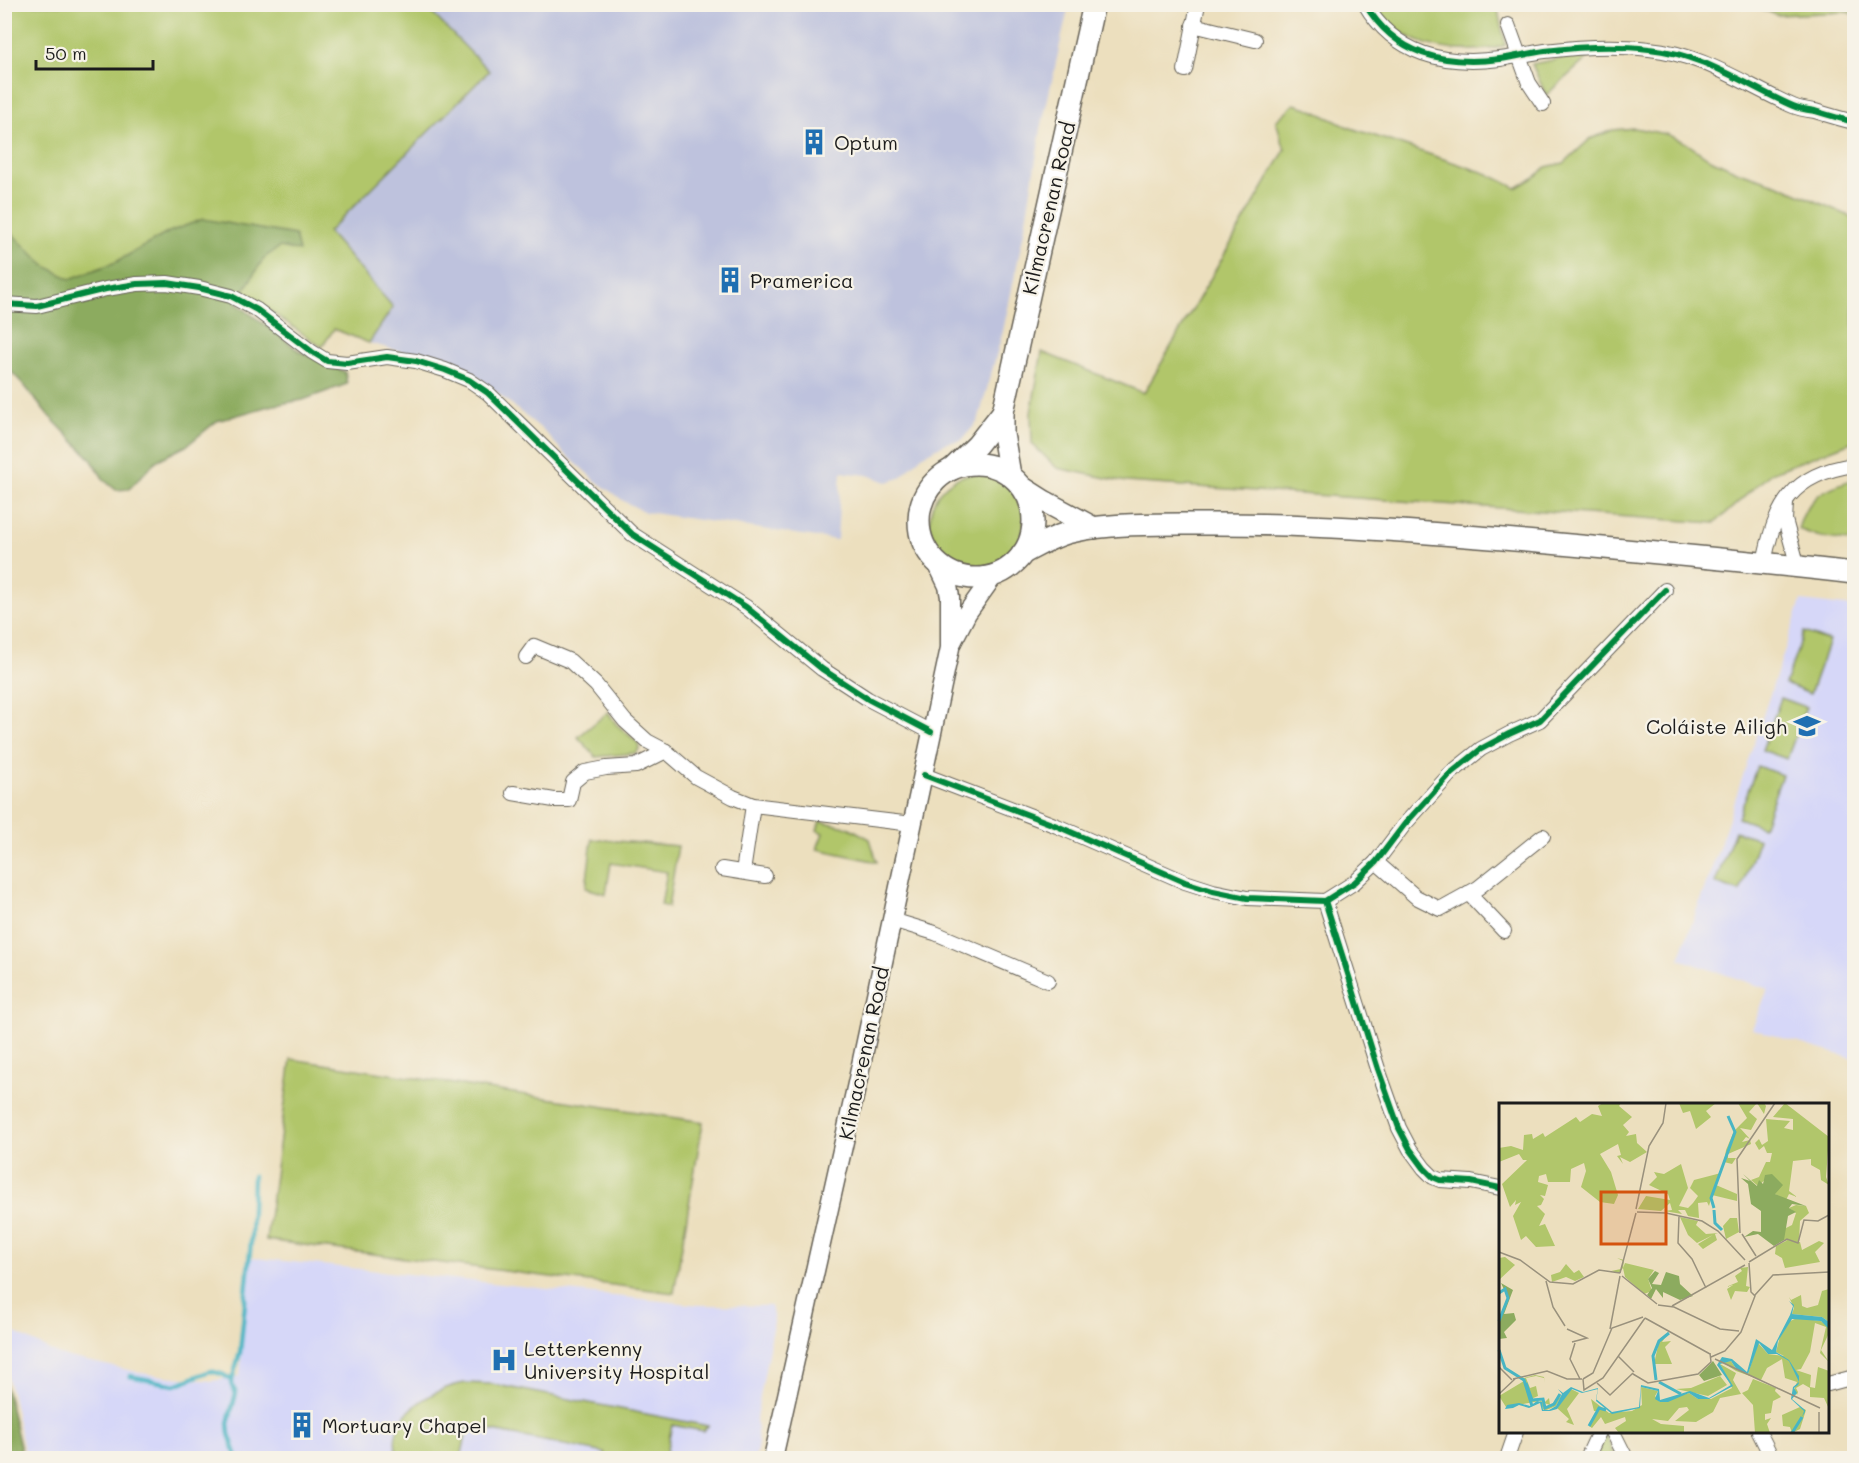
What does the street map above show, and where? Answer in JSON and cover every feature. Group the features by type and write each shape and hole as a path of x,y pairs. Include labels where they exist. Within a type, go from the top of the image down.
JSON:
{"main road":[{"name":"Kilmacrenan Road","path":"1003,412 1094,4"},
{"path":"951,470 977,445 1003,412"},
{"path":"1003,412 1003,434 1016,481 1031,508 1033,524 1029,540 1022,554 1010,567 994,575 968,577 952,573 937,563 923,542 919,526 920,509 930,486 944,474 961,466 982,464 1001,470 1016,481 1044,501 1094,528"},
{"path":"1022,554 1051,538 1094,528 1249,523 1340,526 1854,573"},
{"name":"Kilmacrenan Road","path":"773,1458 950,648 950,597 948,586 937,563"},
{"name":"Kilmacrenan Road","path":"950,648 967,613 994,575"}],"street":[{"path":"1185,70 1198,4"},
{"path":"1365,4 1375,20 1392,38 1413,50 1448,59 1498,59 1574,48 1649,49 1674,53 1715,67 1795,107 1854,122"},
{"path":"1194,25 1255,40"},
{"path":"1508,25 1529,83 1543,105"},
{"path":"4,303 37,306 137,284 167,283 199,288 231,296 257,310 327,361 347,363 387,357 416,361 469,380 488,393 632,534 746,608 822,669 868,699 931,732"},
{"path":"1764,563 1769,534 1786,498 1811,477 1839,467 1854,465"},
{"path":"1786,498 1785,520 1798,567"},
{"path":"924,775 1057,826 1185,882 1213,891 1247,898 1325,902 1355,882 1376,862 1404,825 1451,773 1481,749 1540,720 1665,590"},
{"path":"526,657 534,646 570,661 596,685 625,721 646,741 666,752 696,777 733,797 753,805 912,824"},
{"path":"513,793 554,800 569,800 573,782 585,772 636,766 666,752"},
{"path":"743,872 753,805"},
{"path":"1376,862 1416,897 1440,909 1478,888 1543,836"},
{"path":"722,869 765,876"},
{"path":"1468,893 1504,930"},
{"path":"1325,902 1378,1069 1399,1128 1410,1149 1433,1177 1440,1180 1471,1182 1499,1188"},
{"path":"892,920 935,933 1048,981"},
{"path":"1829,1383 1854,1377"},
{"path":"1507,1458 1515,1433"},
{"path":"1587,1458 1598,1433"},
{"path":"1614,1433 1626,1458"},
{"path":"1760,1433 1771,1456"}],"shaded area":[{"path":"424,5 1069,5 1041,129 1024,232 1003,331 978,421 962,440 946,443 922,456 900,478 887,482 867,475 841,472 837,540 645,512 625,502 596,481 563,452 544,431 467,371 369,343 393,307 328,232 489,72"},
{"name":"Coláiste Ailigh","path":"1801,601 1854,607 1854,1059 1752,1029 1768,989 1679,959 1720,845"},
{"name":"Letterkenny University Hospital","path":"247,1257 699,1305 771,1306 774,1321 756,1419 758,1444 755,1458 26,1458 5,1364 4,1327 59,1355 147,1374 212,1381 240,1376"}],"green space":[{"path":"5,5 424,5 489,71 328,232 393,307 369,343 334,329 322,347 241,291 5,288"},
{"path":"1374,5 1497,5 1505,45 1493,49 1459,50 1417,41 1393,26"},
{"path":"1753,5 1854,5 1854,15 1848,12 1776,15"},
{"path":"1590,56 1546,95 1532,64"},
{"path":"1294,104 1308,108 1348,127 1488,174 1516,188 1535,177 1546,167 1564,163 1590,139 1613,130 1634,128 1666,134 1686,143 1708,158 1739,172 1779,185 1854,218 1854,441 1771,473 1715,523 1126,482 1057,468 1032,444 1031,413 1042,352 1144,393 1285,150 1276,121"},
{"path":"203,219 295,235 299,251 280,247 264,258 236,303 301,352 345,372 347,384 303,400 269,406 217,421 186,446 156,461 129,489 116,490 104,480 91,459 49,416 5,365 4,226 44,265 70,279 116,262 169,232"},
{"path":"977,474 995,477 1010,488 1021,503 1024,521 1021,539 1010,554 995,565 977,568 959,565 944,554 933,539 930,521 933,503 944,488 959,477"},
{"path":"1854,479 1854,542 1820,537 1798,529 1807,508 1818,495"},
{"path":"1804,632 1829,641 1810,694 1785,684"},
{"path":"1781,698 1806,707 1787,759 1762,750"},
{"path":"608,712 616,724 638,743 639,749 636,753 596,757 578,737"},
{"path":"1757,766 1782,775 1763,827 1738,818"},
{"path":"820,821 850,828 870,839 877,862 817,849 823,833 817,830"},
{"path":"1735,831 1759,839 1740,892 1715,883"},
{"path":"592,839 678,846 668,907 661,905 667,872 611,863 606,894 586,888"},
{"path":"291,1059 703,1122 674,1293 266,1240"},
{"path":"465,1383 492,1384 708,1426 703,1431 672,1425 665,1458 604,1458 605,1453 468,1426 461,1458 399,1458 395,1443 397,1430 413,1407 439,1391"},
{"path":"5,1384 23,1458 5,1458"},
{"path":"1605,1434 1615,1458 1593,1458"}],"waterway":[{"path":"237,1457 229,1434 228,1423 236,1393 232,1380 240,1352 251,1242 253,1176"},
{"path":"130,1376 175,1385 210,1371 232,1380"}],"cycle path":[{"path":"1365,4 1377,21 1406,46 1441,58 1479,61 1570,48 1597,47 1624,47 1669,52 1706,64 1796,107 1854,122"},
{"path":"4,304 37,306 137,284 167,283 199,288 231,296 257,310 327,361 347,363 387,357 416,361 469,380 488,393 632,534 746,607 822,669 868,699 931,732"},
{"path":"1325,901 1355,882 1376,862 1404,825 1451,773 1481,749 1540,720 1665,590"},
{"path":"924,775 1057,826 1185,882 1213,891 1247,898 1325,901 1378,1069 1399,1128 1410,1149 1433,1177 1440,1180 1471,1182 1499,1188"}],"place":[{"name":"Optum","path":"814,142"},
{"name":"Pramerica","path":"730,280"},
{"name":"Coláiste Ailigh","path":"1807,726"},
{"name":"Letterkenny University Hospital","path":"504,1360"},
{"name":"Mortuary Chapel","path":"302,1425"}]}
